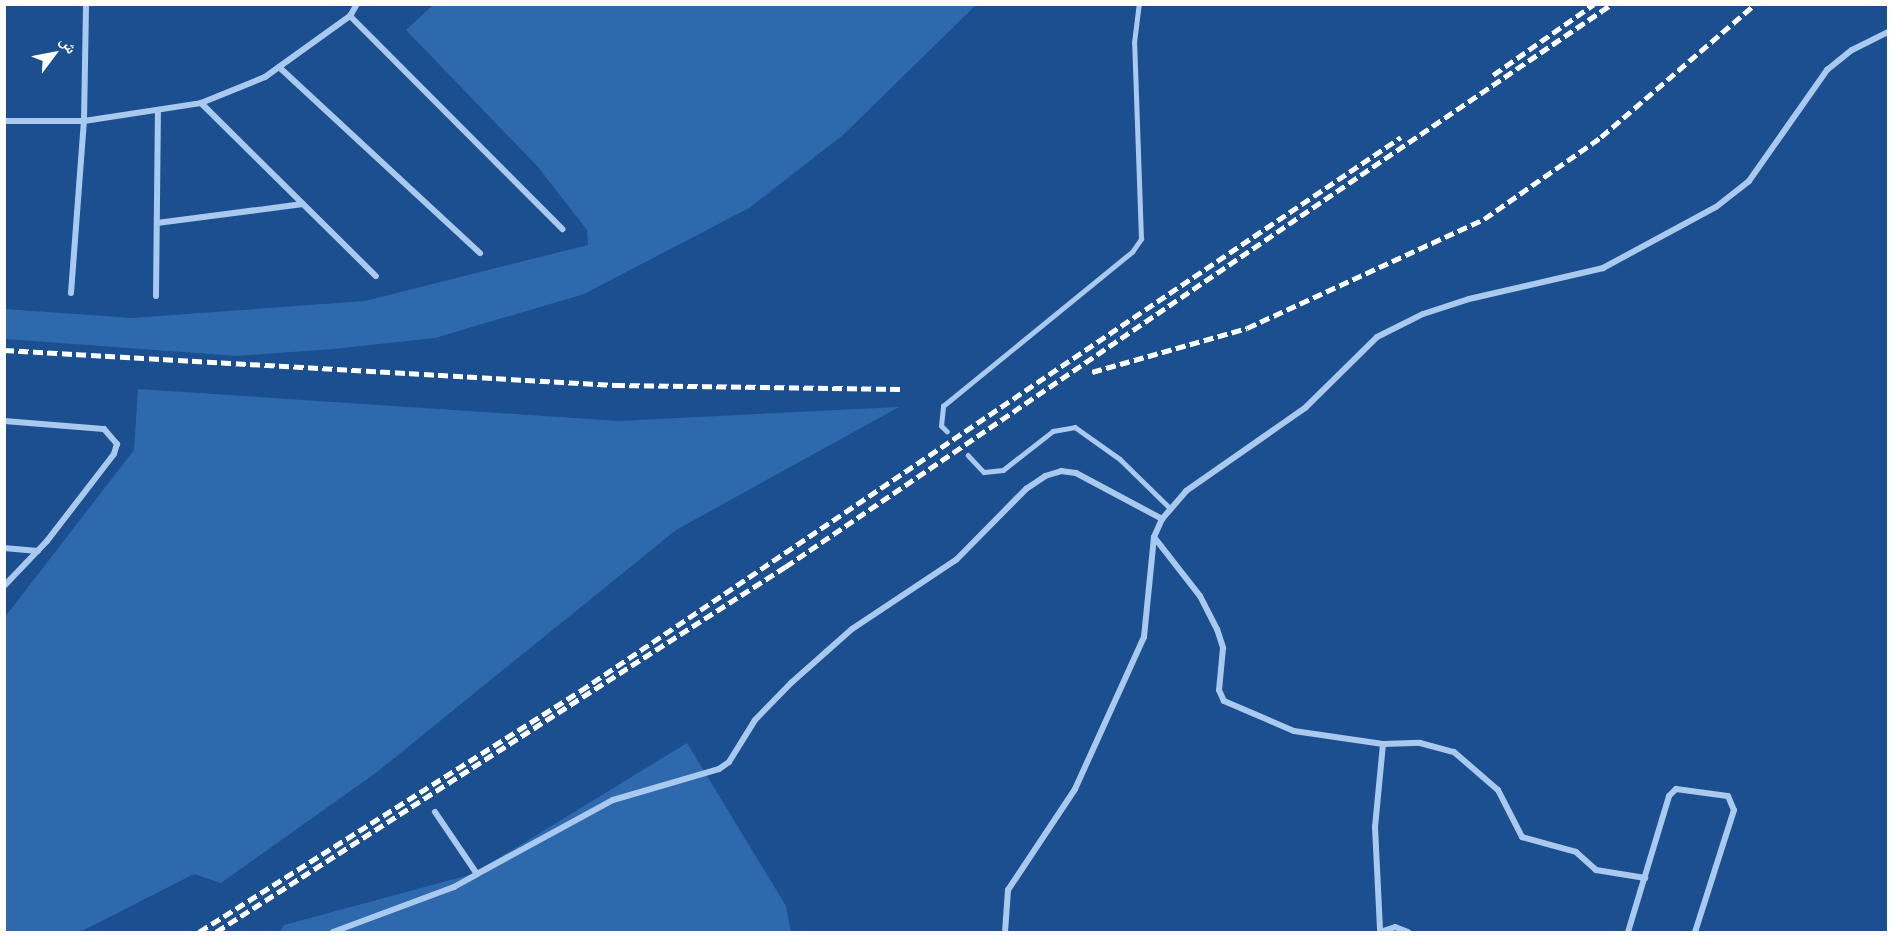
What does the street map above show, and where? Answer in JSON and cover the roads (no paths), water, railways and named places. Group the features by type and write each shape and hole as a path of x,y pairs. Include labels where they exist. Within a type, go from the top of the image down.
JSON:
{"street":[{"path":"71,293 84,121 86,4"},
{"path":"4,121 84,121 201,104 279,68 350,16 357,4"},
{"path":"350,16 562,229"},
{"path":"1005,933 1008,890 1075,789 1144,637 1154,537 1170,508 1214,469 1305,408 1377,337 1423,314 1468,299 1603,268 1716,207 1749,181 1827,70 1852,50 1888,32"},
{"path":"279,68 480,253"},
{"path":"201,104 376,276"},
{"path":"156,296 159,110"},
{"path":"157,223 303,204"},
{"path":"4,421 104,429 117,444 114,454 38,551 4,586"},
{"path":"333,933 454,888 613,800 719,769 755,720 800,675 852,629 956,560 1026,489 1045,476 1062,471 1076,473 1162,519"},
{"path":"1154,537 1200,596 1217,629 1223,648 1219,690 1224,701 1294,731 1383,744 1420,743 1454,752 1498,790 1522,837 1576,852 1596,870 1645,878"},
{"path":"4,548 38,551"},
{"path":"1383,744 1375,827 1380,931 1395,927 1408,933"},
{"path":"1628,933 1672,791 1728,796 1734,810 1695,933"},
{"path":"435,812 477,874"}],"lane":[{"path":"947,432 941,426 943,406 1132,252 1141,239 1134,43 1139,4"},
{"path":"968,456 984,472 1003,470 1053,431 1075,428 1120,459 1170,508"}],"railway":[{"path":"1493,75 1594,4"},
{"path":"216,932 785,567 1612,4"},
{"path":"1092,372 1247,328 1484,219 1601,137 1755,4"},
{"path":"199,932 580,691 1401,137"},
{"path":"4,350 615,385 900,389"}]}
